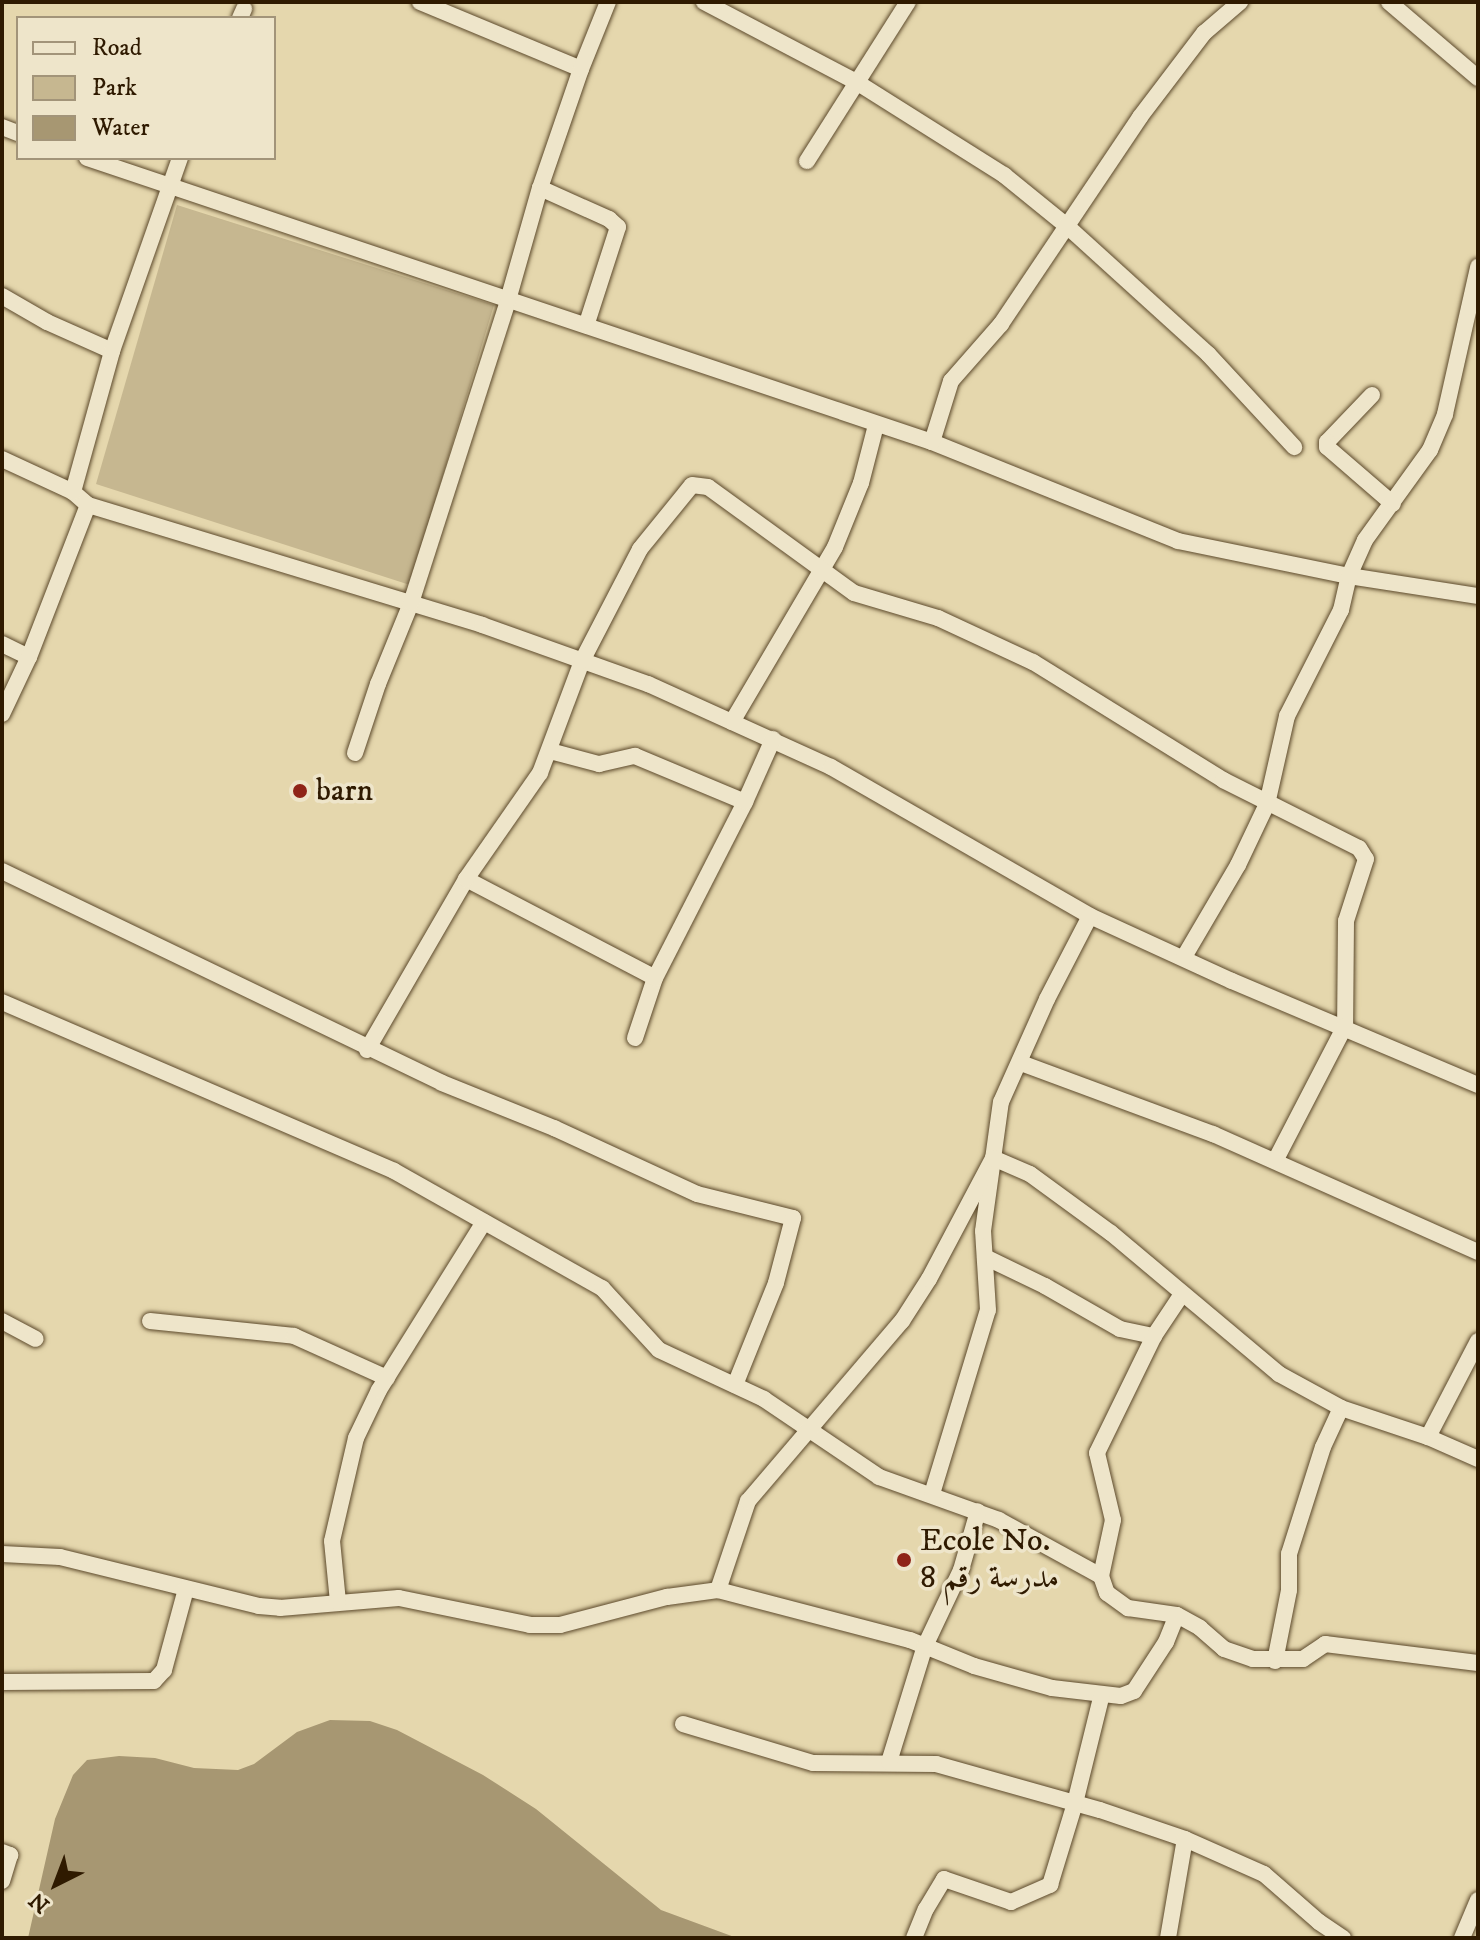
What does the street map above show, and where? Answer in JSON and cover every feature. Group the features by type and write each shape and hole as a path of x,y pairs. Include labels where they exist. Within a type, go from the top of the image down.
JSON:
{"street":[{"path":"420,2 581,69"},
{"path":"355,753 378,684 411,603 508,300 540,188 608,2"},
{"path":"704,2 858,83 1004,175 1068,227 1208,354 1294,447"},
{"path":"807,161 908,2"},
{"path":"932,442 951,381 1001,324 1140,117 1204,33 1240,2"},
{"path":"1389,2 1478,78"},
{"path":"93,160 508,300 587,323 932,442 1178,541 1349,576 1478,596"},
{"path":"73,492 112,351 179,160"},
{"path":"540,188 609,219 618,227 587,323"},
{"path":"1184,957 1238,865 1267,804 1287,716 1341,610 1349,576 1365,540 1430,450 1445,414 1478,267"},
{"path":"2,296 47,322 112,351"},
{"path":"1372,395 1327,442 1327,447 1393,504"},
{"path":"732,722 823,569 861,483 876,425"},
{"path":"2,459 73,492 88,505 411,603 648,684 831,767 1090,916 1232,981 1345,1026 1478,1085"},
{"path":"367,1050 466,879 524,798 550,751 582,661 640,549 692,485 708,487 854,593 938,618 1033,662 1223,780 1359,848 1366,859 1346,921 1345,1026 1275,1161"},
{"path":"2,714 29,657 88,505"},
{"path":"2,644 29,657"},
{"path":"635,1038 655,978 745,802 773,739"},
{"path":"550,751 599,764 635,756 745,802"},
{"path":"2,871 367,1050 554,1128 697,1194 793,1218 776,1283 735,1385"},
{"path":"466,879 655,978"},
{"path":"932,1494 988,1310 983,1231 1001,1102 1047,999 1090,916"},
{"path":"2,1002 394,1171 602,1288 659,1350 764,1399 879,1477 978,1511 1064,1553 1101,1576"},
{"path":"1021,1063 1213,1134 1478,1252"},
{"path":"993,1158 1030,1174 1111,1233 1279,1374 1341,1408 1428,1437 1478,1459"},
{"path":"718,1590 748,1501 886,1342 916,1300 993,1158"},
{"path":"338,1602 332,1541 342,1487 356,1438 387,1378 484,1222"},
{"path":"985,1257 1045,1286 1120,1329 1154,1336"},
{"path":"1182,1294 1154,1336 1097,1453 1113,1520 1101,1576 1107,1593 1128,1608 1177,1615 1200,1628 1224,1649 1253,1659 1303,1659 1325,1644 1478,1663"},
{"path":"2,1321 36,1339"},
{"path":"150,1321 294,1336 387,1378"},
{"path":"1428,1437 1478,1341"},
{"path":"1275,1661 1289,1590 1289,1554 1323,1447 1341,1408"},
{"path":"889,1762 925,1646 961,1570 978,1511"},
{"path":"2,1554 60,1557 259,1606 280,1608 399,1598 530,1625 560,1625 667,1597 718,1590 925,1646 974,1666 1052,1688 1121,1696 1134,1691 1166,1642 1177,1615"},
{"path":"2,1682 140,1684 154,1681 164,1670 186,1589"},
{"path":"914,1938 926,1909 944,1879 1011,1902 1050,1885 1075,1803 1102,1694"},
{"path":"683,1724 813,1763 936,1764 1075,1803 1185,1839 1264,1874 1319,1922 1343,1938"},
{"path":"1168,1938 1185,1839"},
{"path":"2,1852 10,1855 2,1881"},
{"path":"1462,1938 1478,1900"}],"green space":[{"path":"177,205 494,305 410,585 96,484"}],"water":[{"path":"330,1720 370,1721 397,1730 483,1775 536,1809 661,1910 737,1938 28,1938 55,1819 73,1775 87,1760 119,1756 155,1758 194,1768 238,1770 254,1764 297,1732"}],"place":[{"name":"barn","path":"300,791"},
{"name":"Ecole No. 8 مدرسة رقم","path":"904,1560"}]}
